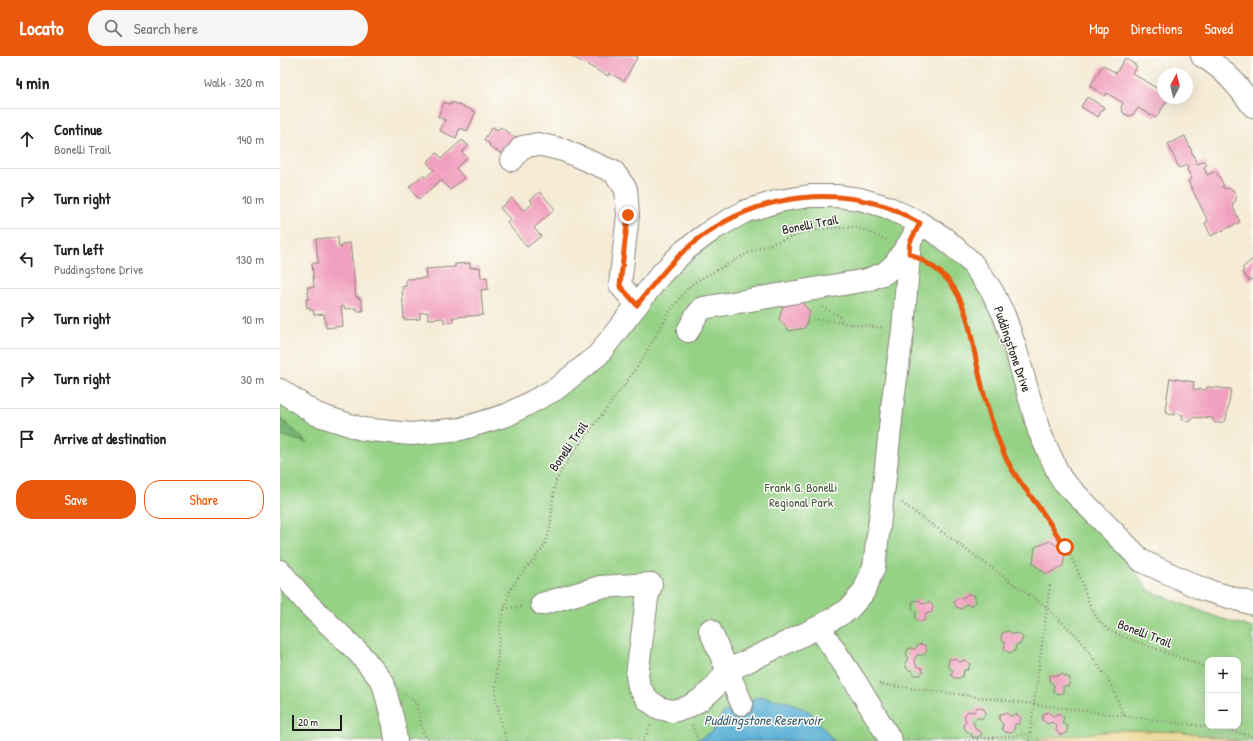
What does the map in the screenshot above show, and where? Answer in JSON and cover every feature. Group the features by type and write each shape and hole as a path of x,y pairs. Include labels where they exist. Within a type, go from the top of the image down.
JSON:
{"street":[{"path":"1202,56 1234,80 1253,106"},
{"path":"512,160 522,147 538,144 563,150 614,172 626,190 628,215 620,286 637,305"},
{"name":"Puddingstone Drive","path":"280,390 316,414 362,429 411,434 461,429 507,415 556,389 598,355 661,274 685,250 715,228 746,211 779,201 810,196 836,196 860,199 887,207 920,223 944,238 972,263 992,291 1004,314 1039,431 1061,479 1142,561 1202,590 1253,604"},
{"path":"688,331 696,316 703,308 867,280 885,273 895,264 908,248 920,223"},
{"path":"542,604 600,587 651,584 647,599 637,675 639,687 648,700 659,708 672,711 686,708 700,700 713,689 727,671 819,627 848,610 863,593 874,567 893,400 903,330 908,248"},
{"path":"280,571 312,608 359,653 383,682 394,725 396,741"},
{"path":"819,627 855,680 891,741"},
{"path":"710,630 742,704"}],"path":[{"name":"Bonelli Trail","path":"507,741 501,723 496,699 496,676 500,628 510,590 545,544 550,530 556,481 562,470 586,435 626,383 682,294 693,283 754,250 800,234 822,229 862,229 908,248 934,267 954,287 968,322 978,372 1005,458 1065,547 1076,568 1091,608 1100,622 1108,630 1122,636 1205,667"},
{"path":"898,500 1046,607 1079,638 1109,681 1125,717"},
{"path":"1029,741 1050,584"},
{"path":"1241,678 1253,681"},
{"path":"855,680 1217,728 1253,736"},
{"path":"965,741 1029,734"}],"green space":[{"name":"Frank G. Bonelli Regional Park","path":"860,199 972,263 1061,479 1150,591 1219,618 1253,628 1253,741 280,741 280,390 316,414 411,434 556,389 661,274 746,211"},
{"path":"280,418 308,443 280,435"}],"sand":[{"path":"1124,730 1178,732 1242,741 1037,741 1037,739"}],"water":[{"name":"Puddingstone Reservoir","path":"759,696 789,702 809,711 834,741 695,741 712,732 723,713"}],"building":[{"path":"571,56 638,56 624,81 609,73 608,76"},
{"path":"1125,58 1137,66 1132,73 1157,88 1157,104 1165,104 1156,118 1138,108 1134,114 1129,116 1123,113 1121,107 1123,103 1107,93 1105,96 1090,86 1103,65 1116,73"},
{"path":"1087,97 1104,107 1098,117 1081,107"},
{"path":"444,102 451,105 452,102 476,112 467,131 460,128 456,138 440,131 445,120 438,117"},
{"path":"492,127 498,130 500,127 516,137 504,155 489,146 490,144 484,140"},
{"path":"1185,136 1197,164 1205,161 1207,165 1204,167 1207,175 1216,171 1224,186 1222,186 1224,189 1228,188 1233,190 1236,194 1236,200 1232,205 1240,222 1211,236 1205,223 1208,221 1188,181 1192,179 1187,169 1187,165 1179,168 1168,144"},
{"path":"462,140 469,146 462,152 467,158 456,168 464,178 450,190 441,180 419,199 409,187 423,175 425,178 434,170 427,162 437,153 442,158"},
{"path":"540,192 555,209 534,228 541,236 527,247 507,223 511,220 500,208 512,198 524,211 533,203 530,200"},
{"path":"338,237 339,248 342,247 342,244 350,243 356,297 361,299 363,311 357,311 356,308 345,309 344,306 341,307 343,326 326,328 324,314 314,315 313,310 310,310 310,307 307,308 306,299 309,299 307,287 314,287 312,263 318,263 316,239"},
{"path":"1253,259 1253,281 1251,279 1249,281 1242,272 1244,270 1242,268"},
{"path":"470,263 470,268 480,267 481,278 487,277 488,289 481,290 483,315 453,317 453,322 444,323 444,318 428,319 428,312 420,313 420,319 404,320 402,287 406,286 406,279 426,278 425,269 455,267 455,264"},
{"path":"800,300 810,312 805,328 789,331 779,319 784,303"},
{"path":"1170,378 1194,382 1193,389 1206,390 1207,387 1231,389 1226,420 1221,423 1215,423 1212,418 1194,417 1190,422 1185,421 1182,418 1183,415 1178,413 1175,412 1174,415 1167,414 1167,410 1165,410"},
{"path":"1050,541 1065,551 1063,566 1047,574 1033,564 1035,547"},
{"path":"967,594 974,595 976,602 972,606 966,604 962,609 956,607 954,602 958,597 964,598"},
{"path":"919,600 923,604 929,602 933,606 932,612 926,614 925,620 920,622 915,618 916,612 912,608 913,601"},
{"path":"1008,631 1013,634 1018,633 1023,637 1021,643 1016,645 1015,651 1009,653 1004,649 1005,643 1001,639 1002,633"},
{"path":"919,644 925,645 927,651 924,655 917,655 914,659 917,667 921,667 923,672 920,675 914,675 912,671 907,669 905,663 908,658 906,653 909,648 915,649"},
{"path":"949,659 956,659 960,662 965,660 970,664 968,670 964,670 963,676 954,678 951,675 953,671 948,666"},
{"path":"1061,674 1070,678 1069,686 1063,686 1063,693 1057,694 1053,691 1054,685 1049,681 1050,675 1057,676"},
{"path":"977,707 983,708 986,713 983,718 976,718 973,722 976,730 979,730 982,734 978,738 972,737 971,733 966,731 963,725 966,721 964,716 968,711 974,712"},
{"path":"1048,712 1053,716 1059,713 1064,717 1062,723 1068,727 1066,733 1061,735 1056,731 1057,726 1052,722 1048,724 1042,720 1043,714"},
{"path":"1006,713 1011,716 1016,714 1021,718 1019,724 1015,724 1014,730 1010,733 1005,732 1002,729 1003,724 999,720 1000,714"}],"route":[{"path":"628,215 620,286 637,305 661,274 685,250 715,228 746,211 779,201 810,196 836,196 860,199 887,207 920,223 910,242 909,253 934,267 954,287 968,322 978,372 1005,458 1065,547"}]}
